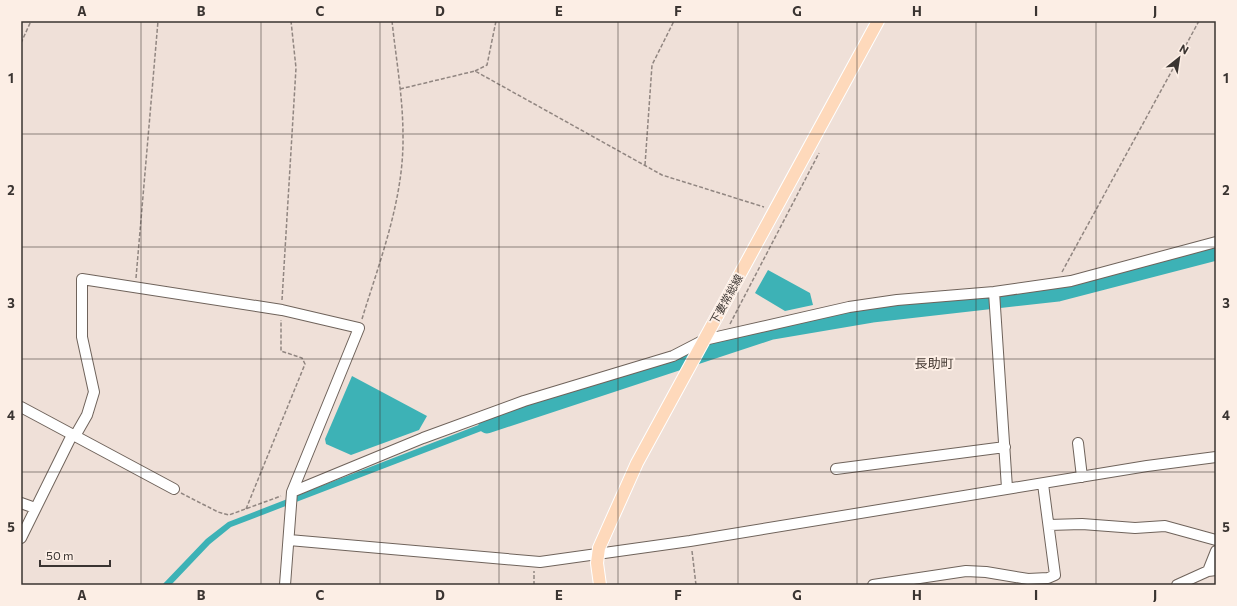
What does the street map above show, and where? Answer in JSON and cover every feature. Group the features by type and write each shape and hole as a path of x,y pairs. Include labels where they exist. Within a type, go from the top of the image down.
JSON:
{"main road":[{"name":"下妻常総線","path":"600,585 598,555 618,503 637,462 878,21"}],"street":[{"path":"292,493 423,438 524,401 673,356 724,335 849,307 898,300 994,292 1056,284 1216,242"},
{"path":"21,538 35,508 74,435 87,415 94,392 82,337 82,279 135,286 282,310 359,328 292,493 285,585"},
{"path":"994,292 1007,488"},
{"path":"21,407 174,489"},
{"path":"1078,443 1082,477"},
{"path":"836,468 1005,447"},
{"path":"289,540 534,562 598,555 690,541 1007,488 1043,484 1147,466 1216,458"},
{"path":"873,585 966,571 986,572 1028,579 1048,578 1055,575 1043,484"},
{"path":"21,503 35,508"},
{"path":"1049,525 1082,524 1135,528 1165,526 1216,540"},
{"path":"1177,585 1212,570 1216,551"}],"path":[{"path":"21,43 31,21"},
{"path":"135,286 158,21"},
{"path":"246,510 305,364 302,358 281,351 296,68 292,21"},
{"path":"359,328 382,255 396,201 403,137 400,89 392,21"},
{"path":"400,89 475,71 487,65 496,21"},
{"path":"645,166 652,65 674,21"},
{"path":"1056,284 1199,21"},
{"path":"475,71 662,175 774,211"},
{"path":"724,335 821,150"},
{"path":"174,489 218,512 229,515 292,493"},
{"path":"690,541 696,585"},
{"path":"534,562 534,585"}],"water":[{"path":"768,270 810,293 813,305 785,311 755,293"},
{"path":"352,376 427,416 419,430 351,455 326,444 325,439"},
{"path":"507,414 510,420 231,527 210,544 171,585 162,585 206,539 228,522"}],"waterway":[{"path":"487,425 772,331 872,314 1058,293 1216,252"}],"district":[{"name":"長助町","path":"934,363"}]}
